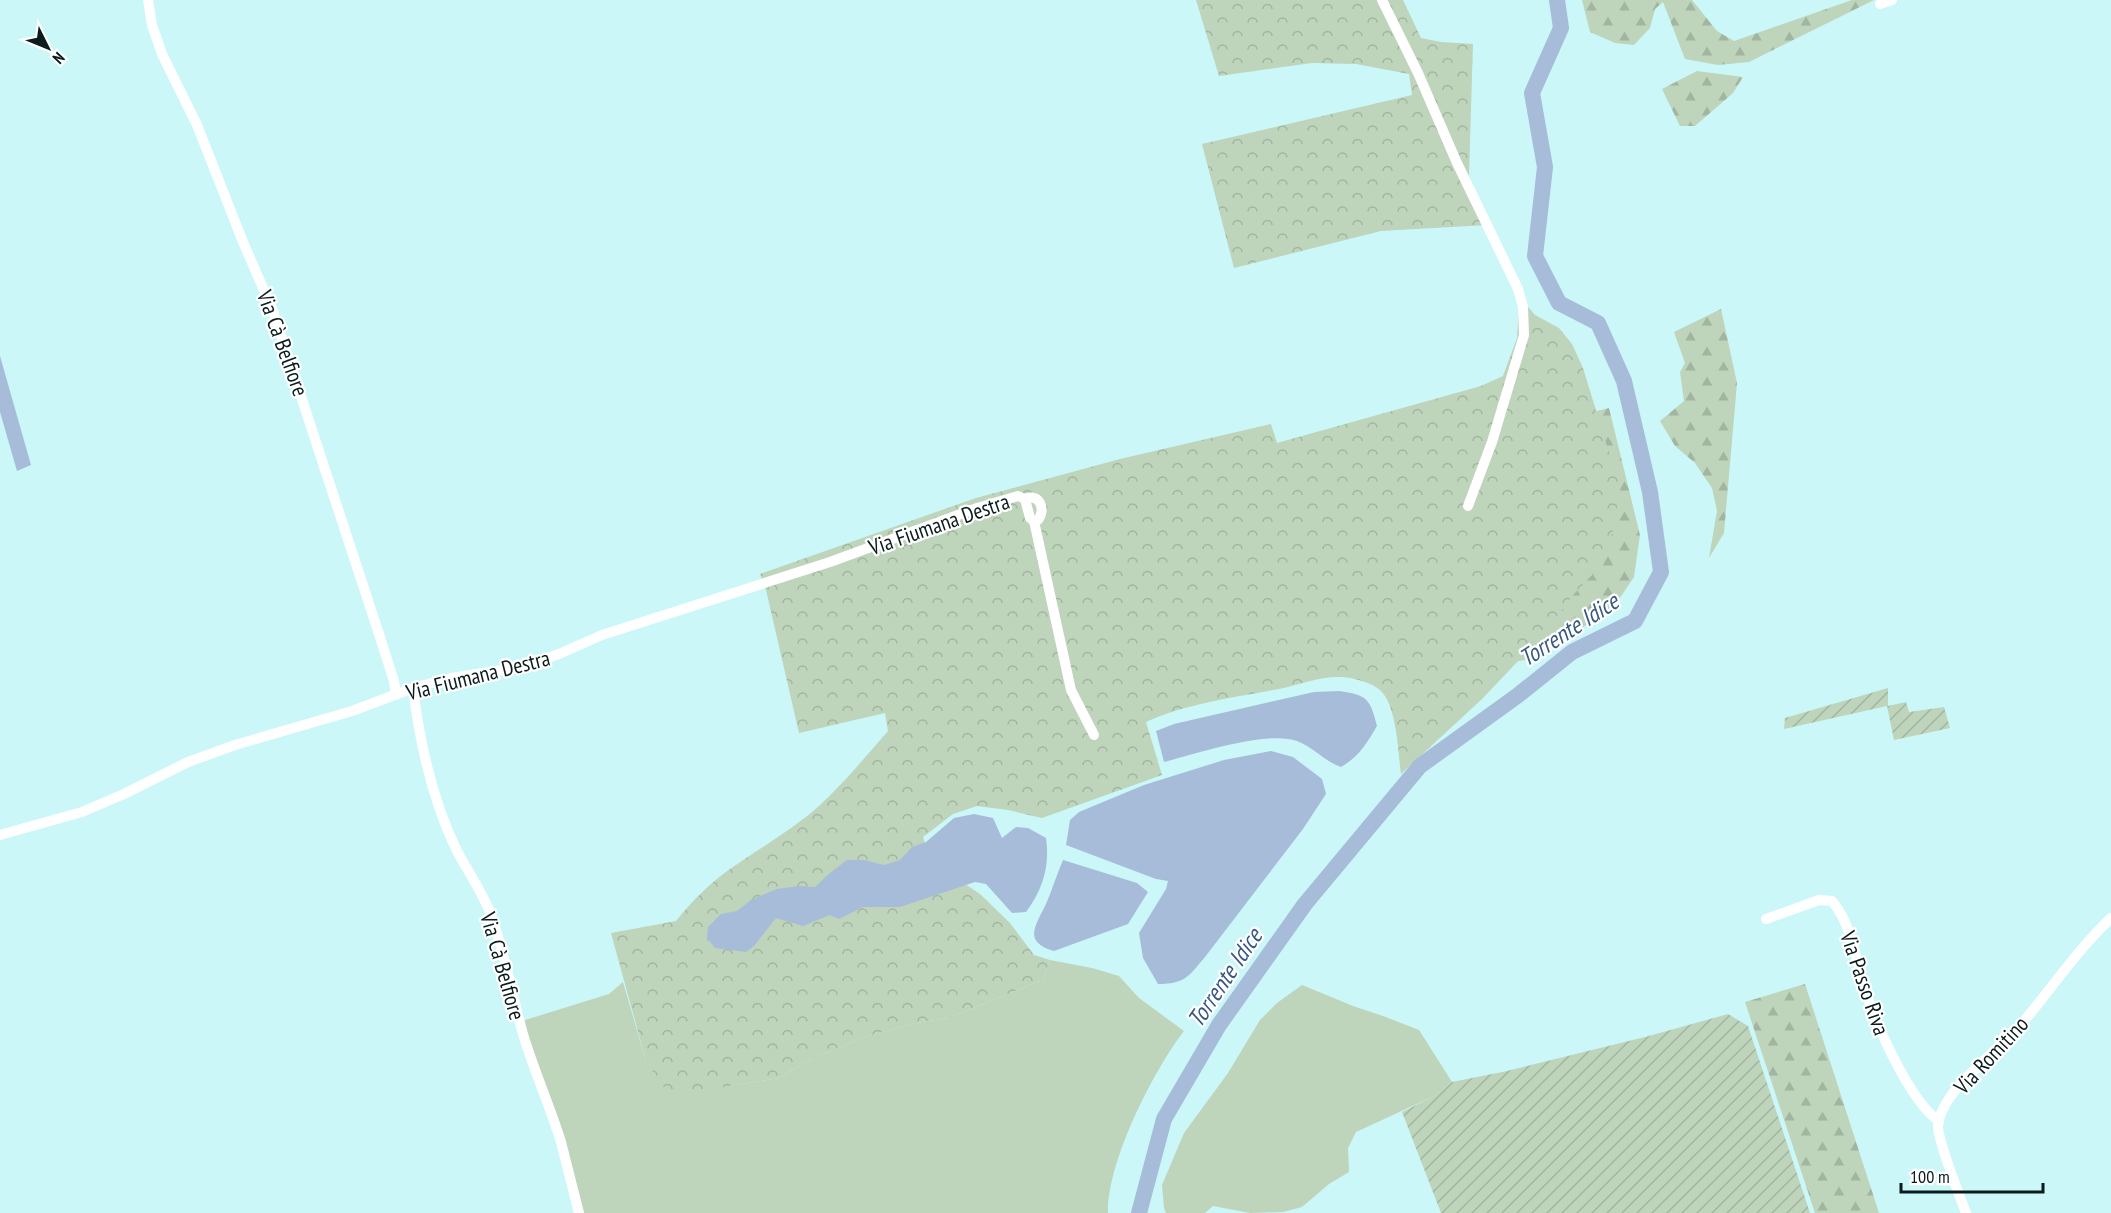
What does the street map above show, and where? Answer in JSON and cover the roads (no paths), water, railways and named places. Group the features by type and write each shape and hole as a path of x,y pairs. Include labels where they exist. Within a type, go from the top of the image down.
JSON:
{"street":[{"name":"Via Cà Belfiore","path":"148,0 152,25 162,54 197,125 273,311 394,681 396,695"},
{"path":"1382,0 1518,289 1522,307 1524,335 1492,442 1468,506"},
{"path":"1880,4 1892,0"},
{"name":"Via Fiumana Destra","path":"0,835 82,812 188,762 235,745 352,711 414,688 472,674 522,667 602,635 830,562 976,508 1018,496 1025,499 1027,512 1034,521 1071,690 1094,735"},
{"name":"Via Cà Belfiore","path":"414,688 419,733 427,771 457,850 493,921 522,1030 560,1141 579,1213"},
{"name":"Via Passo Riva","path":"1766,919 1819,900 1832,901 1839,909 1866,994 1888,1048 1921,1103 1930,1115 1939,1121"},
{"name":"Via Romitino","path":"1939,1121 1945,1106 1961,1085 2017,1029 2074,957 2111,918"},
{"path":"1939,1121 1938,1128 1942,1144 1966,1213"}],"water":[{"path":"0,356 31,465 17,471 0,412"},
{"path":"1339,691 1356,694 1366,700 1372,709 1377,726 1358,754 1341,767 1303,744 1284,738 1231,744 1164,762 1156,731 1174,724 1314,692"},
{"path":"1271,751 1293,757 1322,779 1326,794 1303,829 1195,969 1186,978 1167,984 1158,984 1143,958 1139,933 1166,889 1168,881 1156,879 1066,845 1070,820 1079,812 1144,785 1224,760"},
{"path":"974,814 993,818 1002,838 1016,827 1028,828 1046,838 1047,858 1044,877 1037,895 1026,912 1012,913 986,884 975,882 900,907 863,907 839,919 830,915 803,926 776,918 754,946 746,952 715,948 707,938 708,927 721,914 737,911 751,900 777,889 799,886 815,887 847,860 864,860 884,865 900,860 912,847 926,842 954,818"},
{"path":"1063,860 1137,883 1148,892 1128,924 1054,951 1038,943 1034,932"}],"waterway":[{"name":"Torrente Idice","path":"1139,1213 1164,1119 1219,1025 1305,904 1420,766 1517,696 1572,652 1635,621 1661,572 1650,492 1624,381 1598,323 1559,303 1535,256 1545,167 1532,93 1561,28 1557,0"}]}
